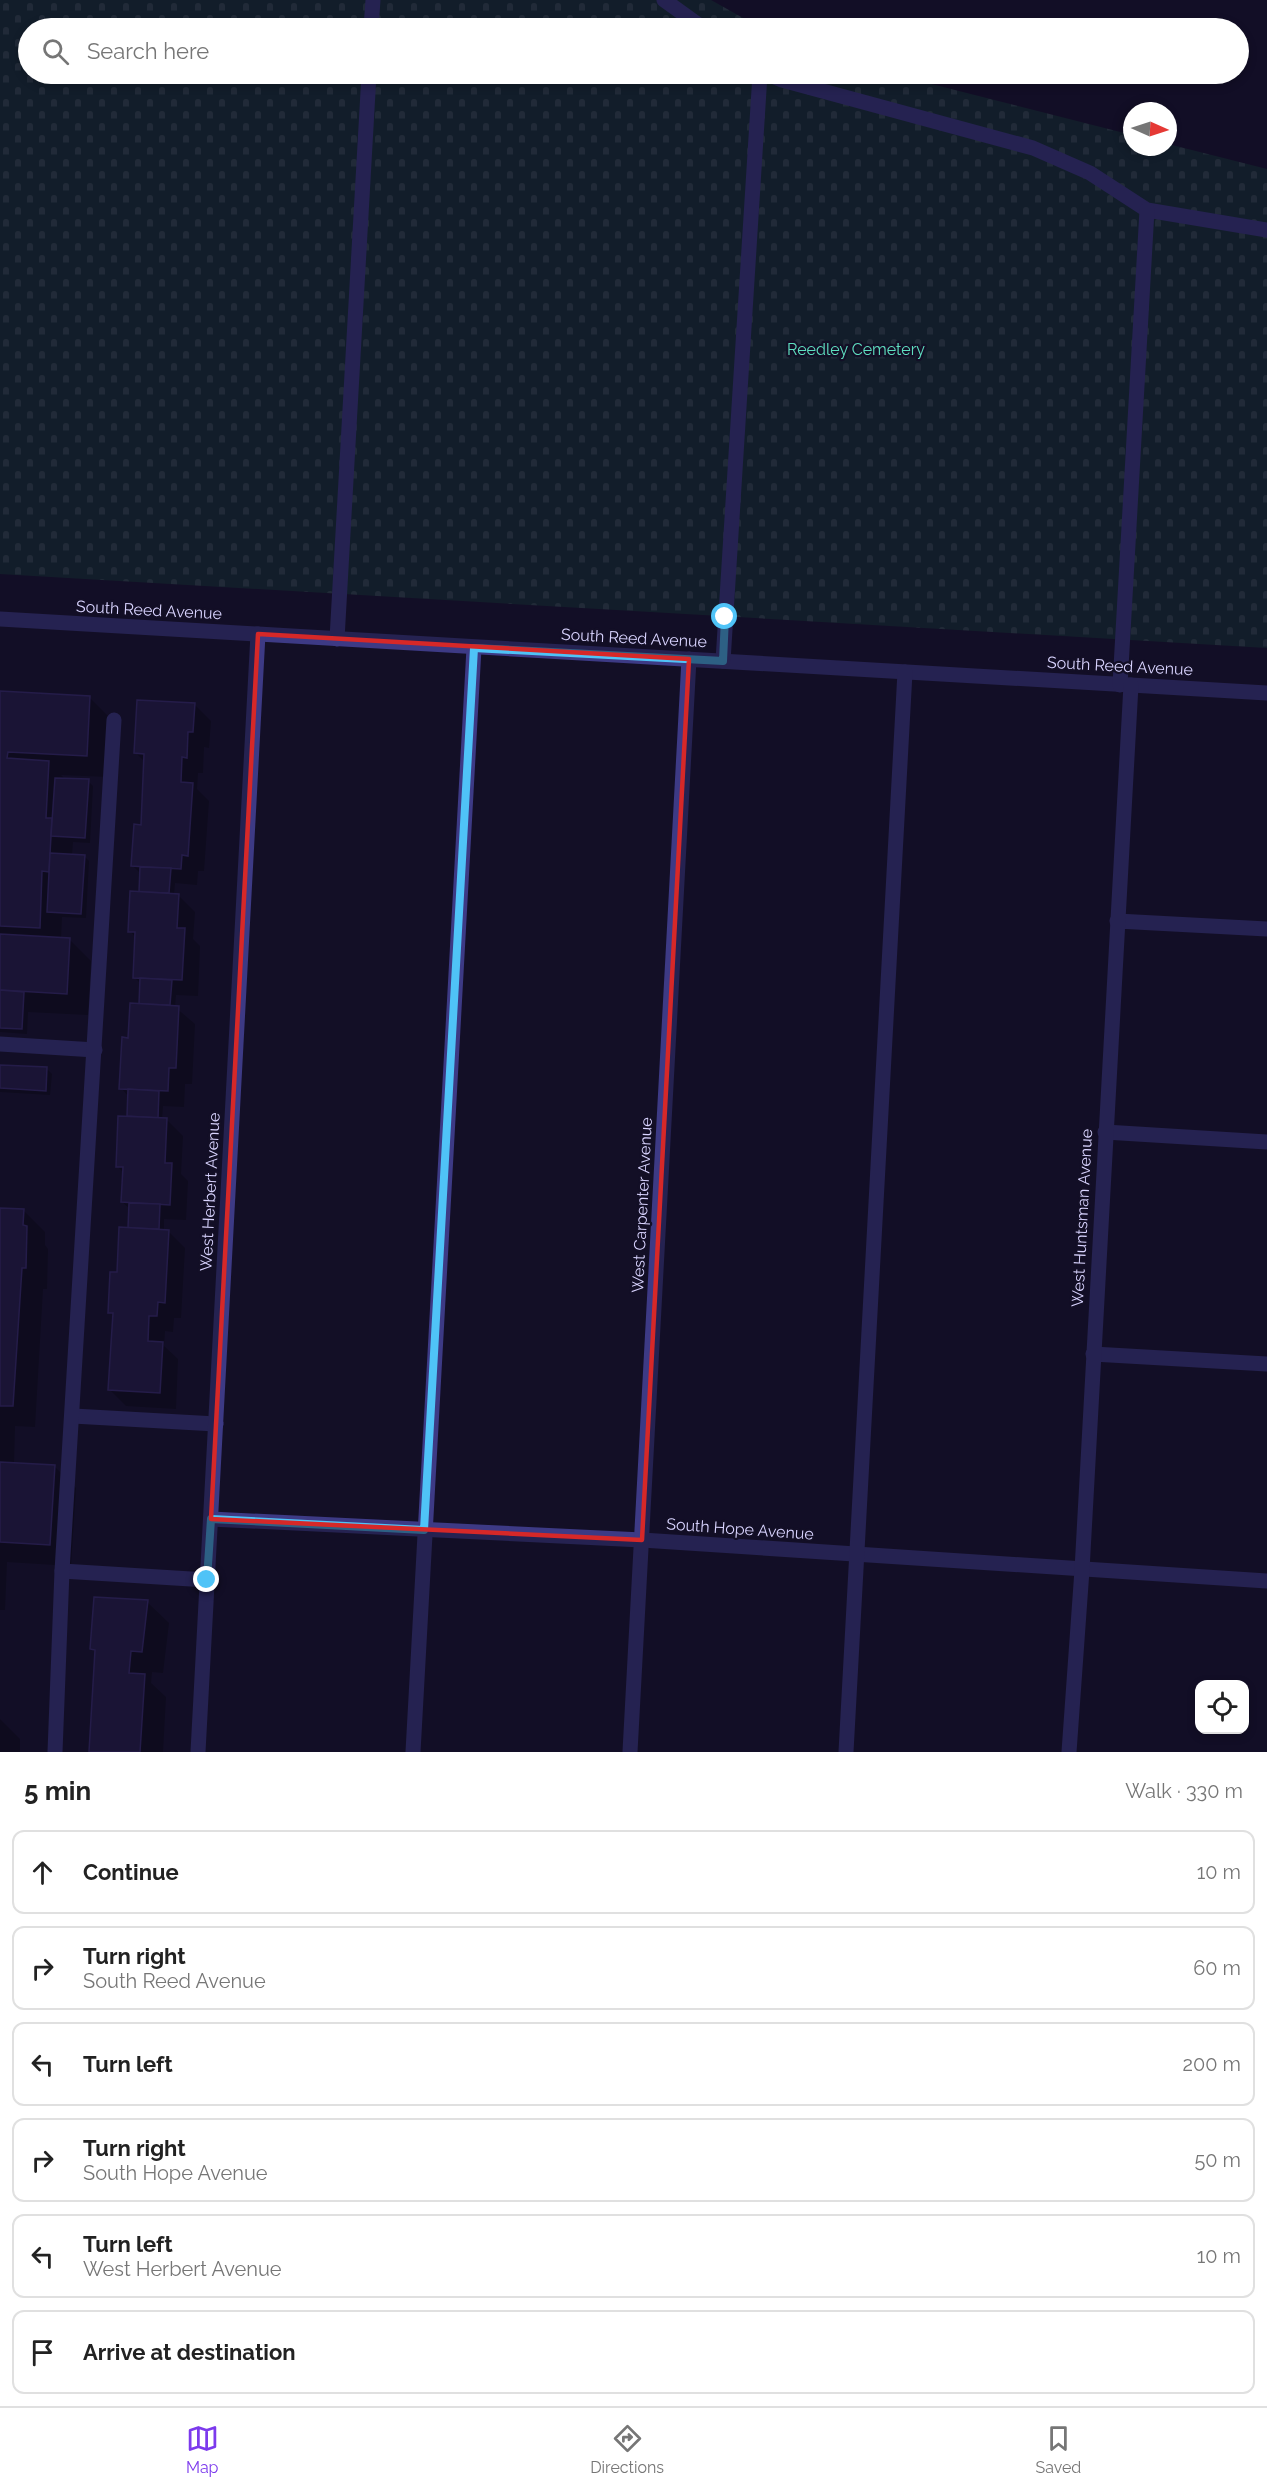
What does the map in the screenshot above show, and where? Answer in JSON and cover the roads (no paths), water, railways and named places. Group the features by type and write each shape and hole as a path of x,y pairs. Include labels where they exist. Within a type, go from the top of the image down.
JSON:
{"street":[{"path":"372,18 373,0"},
{"path":"664,0 689,18"},
{"path":"337,639 368,84"},
{"path":"723,661 759,84"},
{"path":"797,84 1033,148 1090,173 1147,210 1267,231"},
{"name":"West Huntsman Avenue","path":"1070,1752 1117,921 1147,210"},
{"name":"South Reed Avenue","path":"0,619 1267,693"},
{"name":"West Herbert Avenue","path":"198,1752 258,634"},
{"path":"413,1752 474,648"},
{"name":"West Carpenter Avenue","path":"630,1752 689,659"},
{"path":"846,1752 855,1554 905,672"},
{"path":"55,1752 62,1571 114,720"},
{"path":"1117,921 1267,929"},
{"path":"0,1044 95,1050"},
{"path":"1105,1132 1267,1142"},
{"path":"1093,1354 1267,1364"},
{"path":"73,1416 216,1424"},
{"name":"South Hope Avenue","path":"211,1519 642,1540 1267,1581"},
{"path":"62,1571 207,1580"}],"park label":[{"name":"Reedley Cemetery","path":"856,349"}]}
